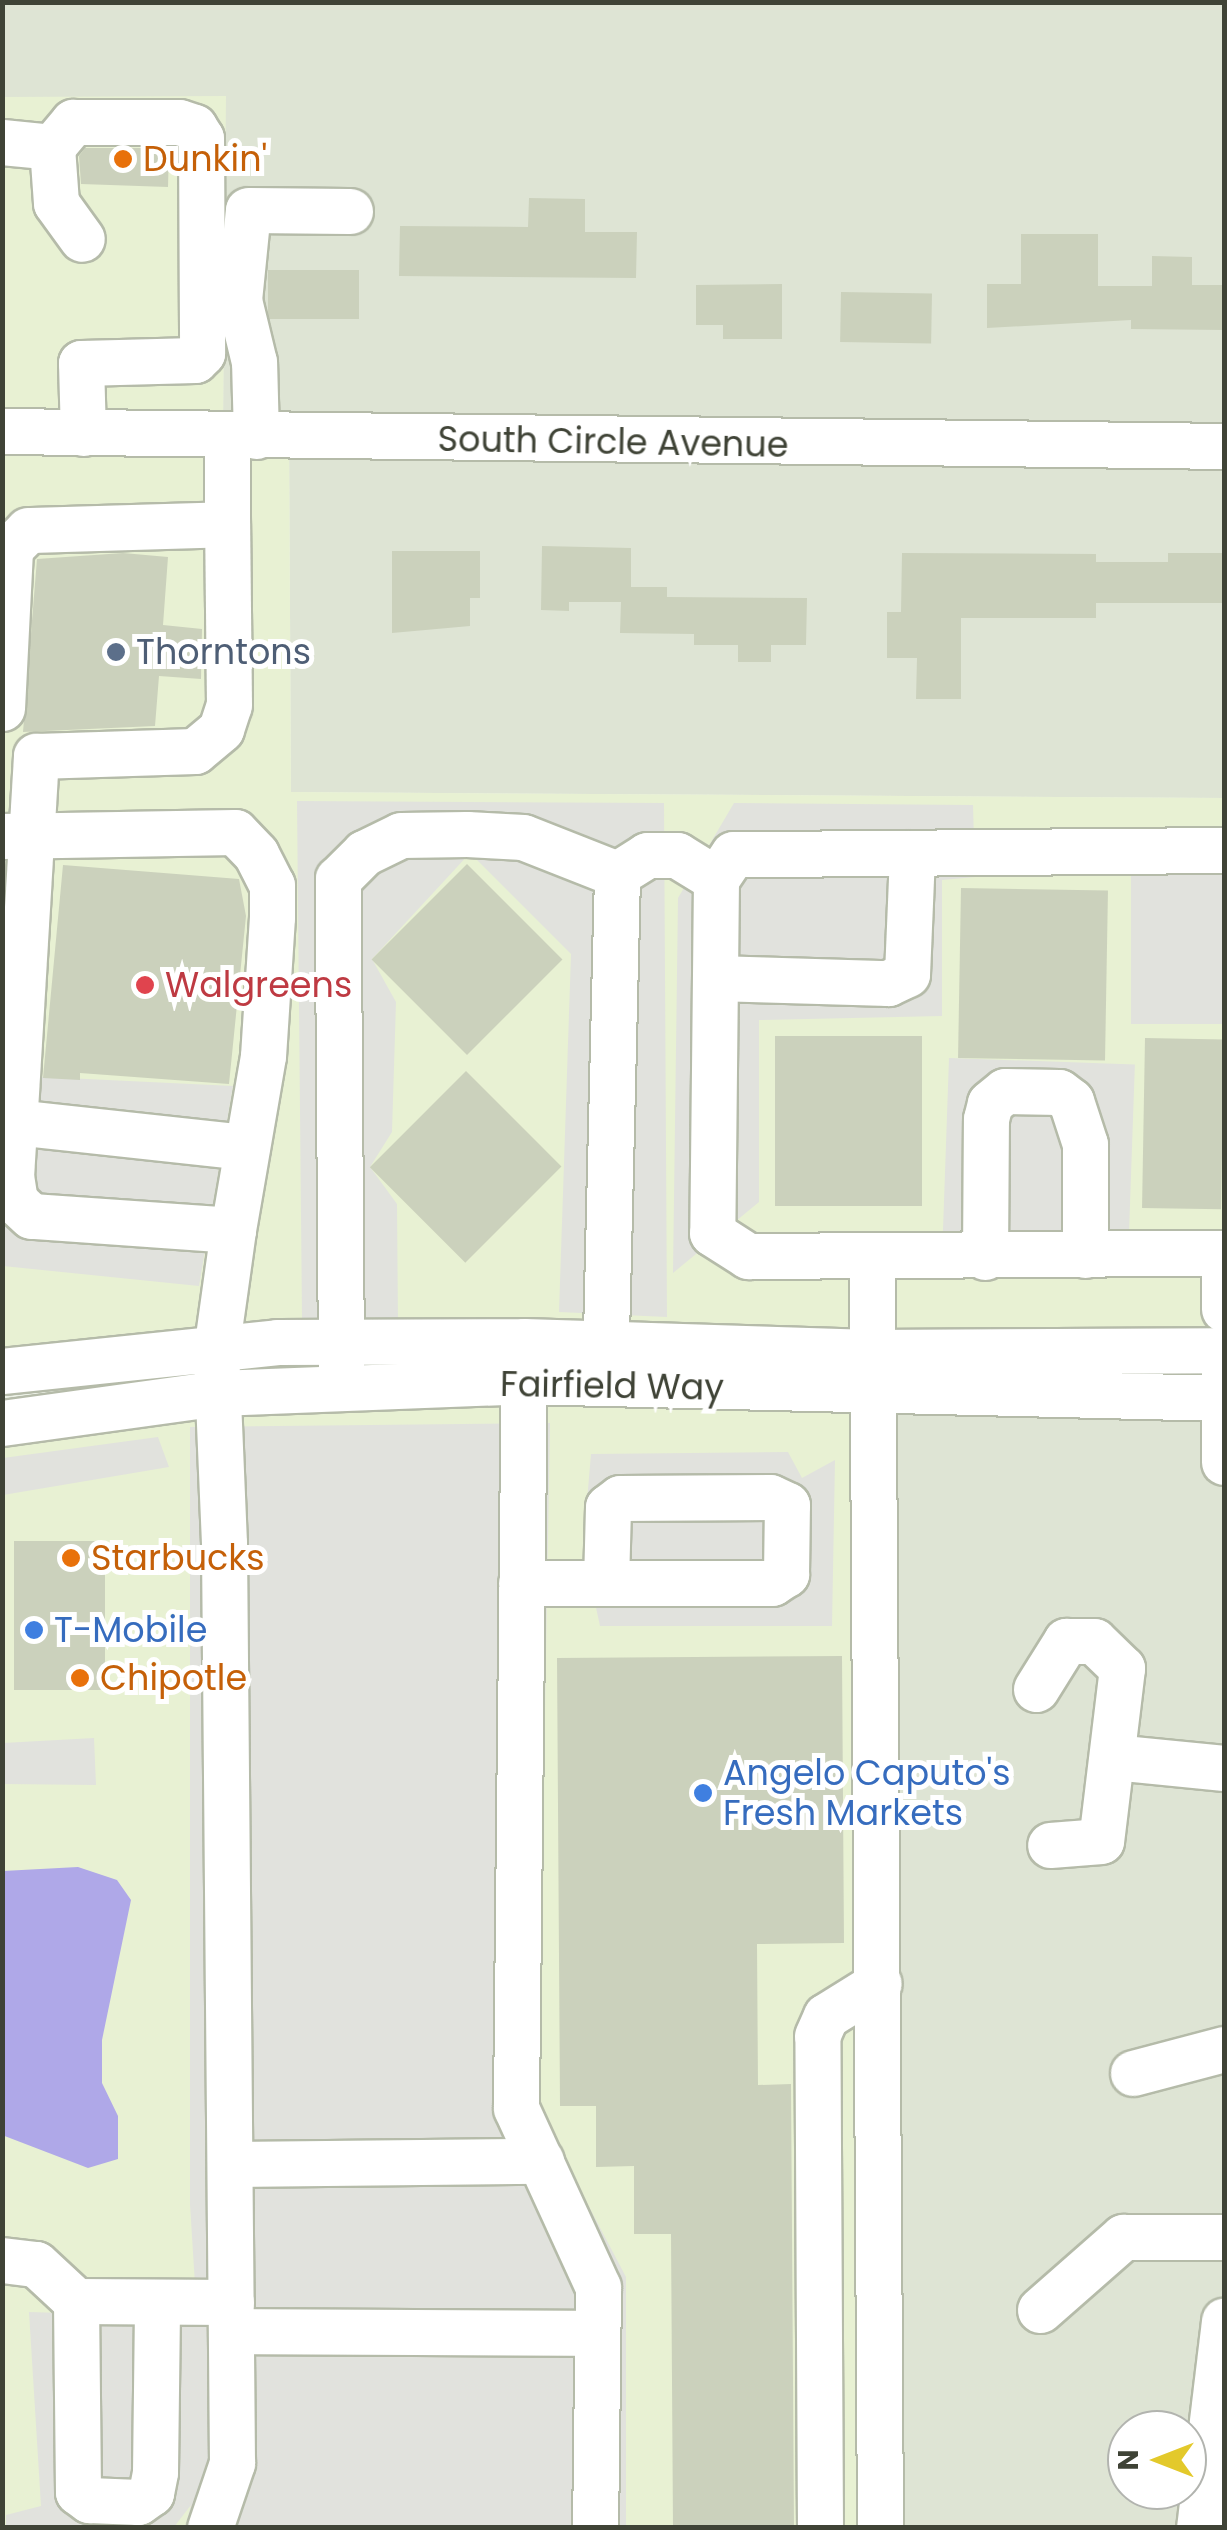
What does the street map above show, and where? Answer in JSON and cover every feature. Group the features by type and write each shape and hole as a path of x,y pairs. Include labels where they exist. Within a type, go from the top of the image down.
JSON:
{"street":[{"path":"82,239 56,203 52,147 73,122 179,122 194,127 201,138 202,353 174,362 80,363 83,433"},
{"path":"2,142 52,147"},
{"path":"233,1230 30,1216 15,1201 10,1177 15,1122 20,744 195,751 221,729 229,705 226,524 254,362 239,300 248,210 350,211"},
{"name":"South Circle Avenue","path":"2,431 1224,446"},
{"path":"2,708 10,548 28,530 226,524"},
{"path":"20,837 235,832 256,854 272,885 263,1056 233,1230 217,1372 232,2463 210,2528"},
{"path":"341,1390 338,879 364,852 401,835 451,834 523,837 616,874"},
{"path":"1224,850 733,854 716,879 712,1233 748,1256 1224,1253 1224,1308"},
{"path":"715,978 888,983 907,974 912,852"},
{"path":"616,874 647,854 677,855 716,879"},
{"path":"606,1366 616,874"},
{"path":"985,1256 986,1119 990,1103 1005,1091 1059,1092 1070,1101 1085,1144 1085,1255"},
{"path":"15,1122 246,1147"},
{"path":"872,1258 880,2528"},
{"name":"Fairfield Way","path":"2,1424 341,1342 524,1361 871,1372 1224,1398"},
{"name":"Fairfield Way","path":"871,1372 1224,1350"},
{"path":"524,1361 516,2108 598,2288 595,2528"},
{"name":"Fairfield Way","path":"2,1372 217,1372 341,1390 524,1361"},
{"path":"1224,1370 1224,1462"},
{"path":"521,1584 606,1583"},
{"path":"1036,1689 1066,1640 1094,1640 1122,1668 1101,1841 1050,1845"},
{"path":"1114,1757 1224,1768"},
{"path":"820,2528 818,2036 826,2016 879,1983"},
{"path":"1132,2073 1224,2049"},
{"path":"230,2164 541,2161"},
{"path":"1040,2310 1123,2237 1224,2237"},
{"path":"2,2260 36,2264 76,2301 157,2304 231,2316 597,2333"},
{"path":"76,2301 73,2474 78,2492 106,2501 138,2502 151,2493 157,2304"},
{"path":"1210,2506 1224,2321"}],"shaded area":[{"path":"4,3 1224,3 1224,798 291,792 289,431 223,428 225,97 3,97"},
{"path":"226,96 223,427 289,431 291,792 1224,798 1224,1353 3,1356 3,97"},
{"path":"297,801 664,803 667,1317 559,1312 571,954 470,853 372,959 396,1002 392,1132 370,1167 397,1204 398,1323 302,1318"},
{"path":"734,803 973,805 975,877 942,880 942,1016 759,1020 759,1202 673,1273 678,898"},
{"path":"1131,827 1224,827 1224,1024 1131,1024"},
{"path":"949,1058 1135,1064 1129,1245 943,1239"},
{"path":"3,1075 233,1086 199,1286 3,1266"},
{"path":"1224,1395 1224,2527 889,2527 880,1401"},
{"path":"880,1401 889,2527 3,2527 2,1430 207,1407"},
{"path":"550,1423 538,2110 626,2277 626,2527 185,2527 191,2505 174,2527 6,2527 6,2515 41,2506 29,2312 197,2317 190,2204 190,1427"},
{"path":"158,1437 169,1467 3,1495 3,1458"},
{"path":"788,1452 802,1478 835,1460 832,1626 600,1626 583,1548 591,1454"},
{"path":"94,1738 96,1785 3,1784 3,1743"},
{"path":"78,1867 117,1880 131,1900 102,2040 102,2083 118,2116 118,2159 88,2168 2,2135 3,1871"}],"building":[{"name":"Dunkin'","path":"85,148 169,148 168,187 81,184 79,156"},
{"path":"529,198 585,199 585,232 637,232 636,278 399,276 400,226 528,227"},
{"path":"1021,234 1098,234 1098,286 1152,286 1152,256 1192,257 1192,285 1224,285 1224,330 1131,329 1131,320 987,328 987,284 1021,284"},
{"path":"268,270 359,270 359,319 268,319"},
{"path":"782,284 782,339 723,339 723,325 696,325 696,285"},
{"path":"841,292 932,294 931,344 840,342"},
{"path":"542,546 631,548 631,587 667,587 667,597 807,598 806,645 771,645 771,662 738,662 738,645 694,645 694,634 620,633 621,602 569,602 569,611 541,610"},
{"path":"392,551 480,551 480,598 470,598 470,626 392,633"},
{"name":"Thorntons","path":"123,553 168,557 163,625 202,629 201,679 159,676 155,726 23,732 37,559"},
{"path":"902,553 1096,554 1096,562 1168,562 1168,553 1224,553 1224,603 1096,603 1096,618 961,618 961,699 916,699 917,658 887,658 887,612 901,612"},
{"path":"467,864 562,959 467,1055 372,959"},
{"name":"Walgreens","path":"63,865 239,879 246,916 229,1084 80,1073 80,1080 43,1078"},
{"path":"961,888 1108,891 1105,1061 958,1058"},
{"path":"775,1036 922,1036 922,1206 775,1206"},
{"path":"1145,1038 1224,1039 1221,1209 1142,1208"},
{"path":"466,1071 561,1166 465,1263 370,1167"},
{"path":"14,1541 105,1541 105,1690 14,1690"},
{"path":"842,1656 844,1943 757,1944 758,2085 791,2084 794,2528 673,2528 671,2234 634,2234 634,2166 596,2167 596,2106 560,2106 557,1658"}],"place":[{"name":"Dunkin'","path":"123,159"},
{"name":"Thorntons","path":"116,652"},
{"name":"Walgreens","path":"145,985"},
{"name":"Starbucks","path":"71,1558"},
{"name":"T-Mobile","path":"34,1630"},
{"name":"Chipotle","path":"80,1678"},
{"name":"Angelo Caputo's Fresh Markets","path":"703,1793"}]}
